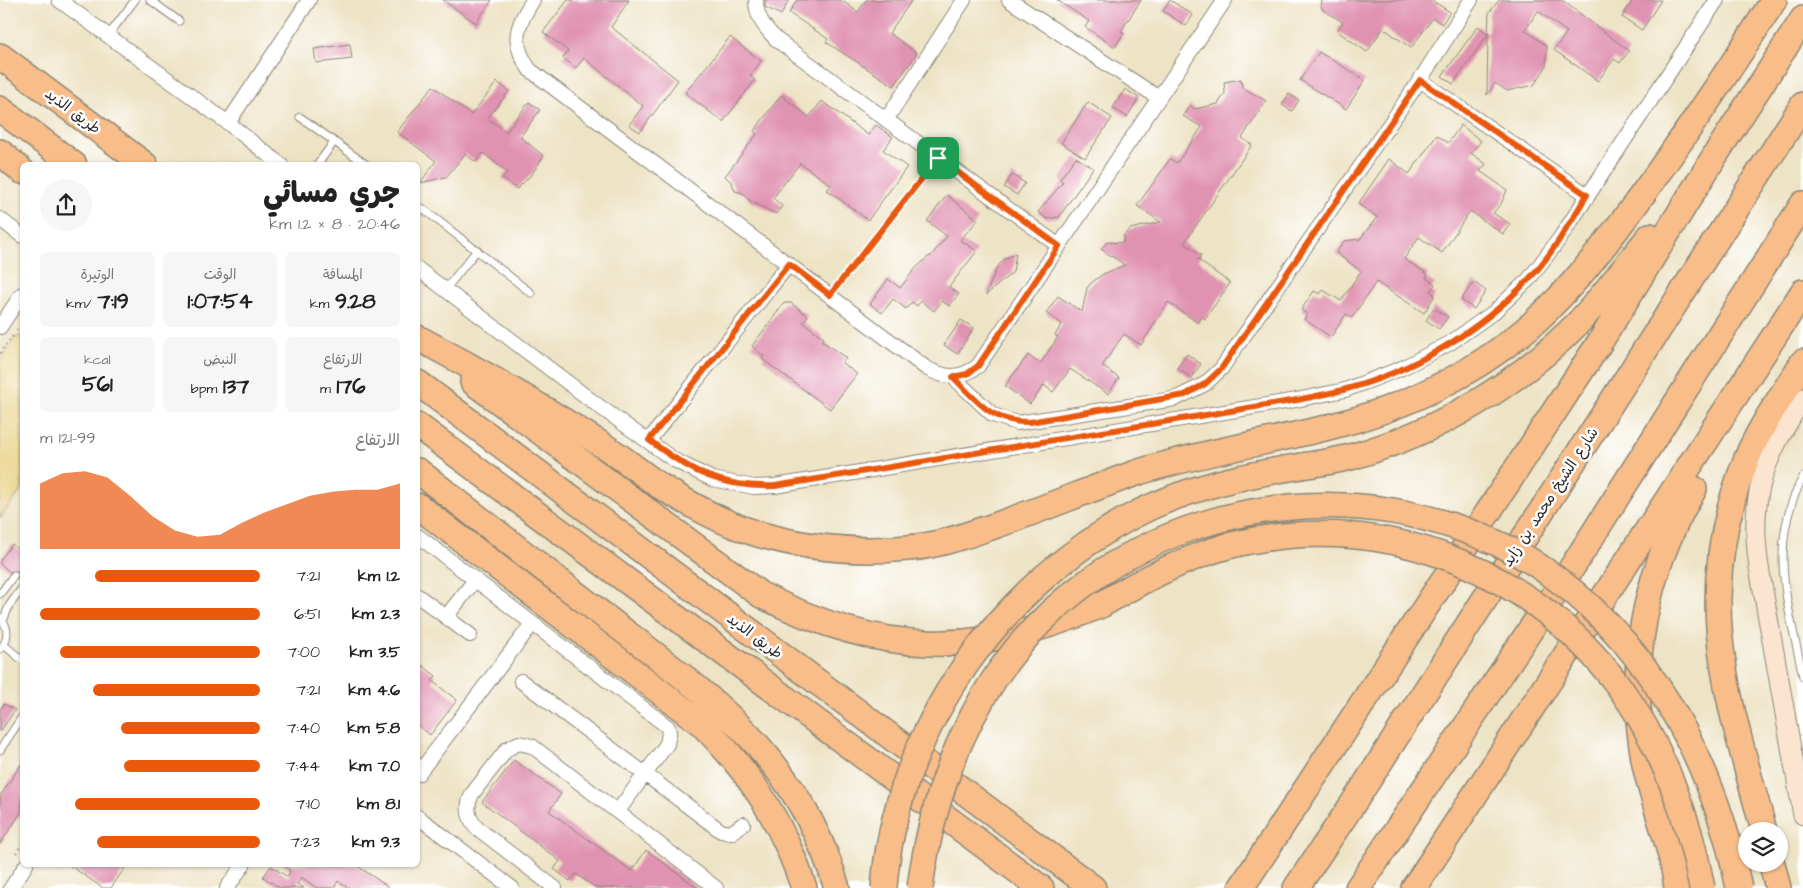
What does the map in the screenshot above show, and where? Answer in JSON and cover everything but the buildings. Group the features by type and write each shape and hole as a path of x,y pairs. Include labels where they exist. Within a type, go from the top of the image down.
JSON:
{"highway":[{"path":"420,340 545,409 613,452 660,486 706,512 752,532 808,546 857,550 911,548 963,536 1152,468 1208,452 1329,427 1383,411 1435,389 1484,361 1535,320 1569,288 1605,245 1667,161 1774,0"},
{"path":"1241,888 1600,342 1716,154 1803,19"},
{"name":"طريق الذيد","path":"0,56 143,162"},
{"name":"شارع الشيخ محمد بن زايد","path":"1296,888 1356,799 1803,105"},
{"path":"0,109 70,162"},
{"path":"0,152 20,169"},
{"path":"884,888 897,813 917,754 944,698 974,651 1010,609 1050,571 1094,538 1143,511 1194,490 1247,475 1353,456 1411,435 1451,417 1496,390 1538,359 1578,323 1716,154"},
{"path":"1358,888 1571,569 1803,204"},
{"path":"1414,888 1803,292"},
{"path":"1677,888 1669,846 1644,760 1638,715 1637,668 1648,595 1657,563 1670,533 1742,410 1779,330"},
{"path":"420,341 724,570 761,595 800,615 842,630 886,639 938,643 974,642 1018,635 1060,622 1101,605 1140,581 1181,562 1225,547 1270,538 1315,534 1361,535 1408,544 1470,566 1504,584 1536,605 1566,629 1593,656 1617,685 1638,716 1668,776 1689,832 1702,888"},
{"path":"1762,822 1727,692 1719,646 1716,600 1720,555 1729,510 1744,466 1764,425 1803,362"},
{"name":"طريق الذيد","path":"420,384 1093,888"},
{"path":"420,427 1041,888"},
{"path":"420,473 683,676 750,735 790,784 806,811 820,839 837,888"},
{"path":"920,888 926,846 940,794 955,751 974,711 998,674 1026,639 1057,607 1092,579 1130,555 1170,536 1212,520 1255,510 1300,505 1344,504 1388,508 1432,519 1484,537 1533,562 1578,594 1617,633 1641,662 1683,726 1715,796 1726,832 1739,888"},
{"path":"420,508 702,724 730,753 755,784 793,855 804,888"},
{"path":"1774,872 1778,888"}],"street":[{"path":"59,0 228,123 277,162"},
{"path":"228,123 309,0"},
{"path":"533,0 518,25 516,41 521,57 530,70 926,368 938,375 953,377 967,374 978,366 1225,0"},
{"path":"756,0 756,10 763,27 777,40 1059,246"},
{"path":"886,120 964,0"},
{"path":"1009,0 1159,98"},
{"path":"953,377 993,415 1017,422 1175,399 1195,391 1221,369 1420,80 1472,0"},
{"path":"420,271 596,404 649,440 674,460 712,479 747,486 775,486 1291,401 1345,390 1402,368 1450,343 1494,312 1529,279 1560,238 1717,0"},
{"path":"1420,80 1587,195"},
{"path":"0,219 20,234"},
{"path":"649,440 789,264"},
{"path":"0,327 20,297"},
{"path":"1803,398 1768,459 1759,487 1755,544 1803,815"},
{"path":"420,538 668,727 669,733 666,744 618,811"},
{"path":"446,617 475,580"},
{"path":"420,598 470,635"},
{"path":"420,771 532,624"},
{"path":"521,681 724,833 731,832 743,824"},
{"path":"555,888 471,821 468,803 472,794 507,749 519,743 532,746 716,888"},
{"path":"420,819 512,888"},
{"path":"11,888 25,867"},
{"path":"227,888 241,867"}],"lane":[{"path":"108,37 135,0"},
{"path":"150,0 179,21"},
{"path":"300,117 363,162"},
{"path":"319,162 334,142"},
{"path":"422,208 531,293"},
{"path":"445,290 477,250"},
{"path":"1803,477 1786,520 1782,559 1803,677"},
{"path":"0,594 14,575"},
{"path":"20,591 1,619 7,633 2,647 20,659"},
{"path":"0,750 20,720"}],"path":[{"path":"830,295 938,158"}],"sand":[{"path":"20,337 20,492 0,518 0,361 15,338"}],"route":[{"path":"1420,80 1587,195 1560,238 1529,279 1494,312 1450,343 1402,368 1345,390 1291,401 775,486 754,487 712,479 674,460 649,440 789,264 830,295 938,158 1059,246 978,366 967,374 953,377 993,415 1017,422 1030,422 1175,399 1195,391 1205,384 1221,369 1420,80"}]}
